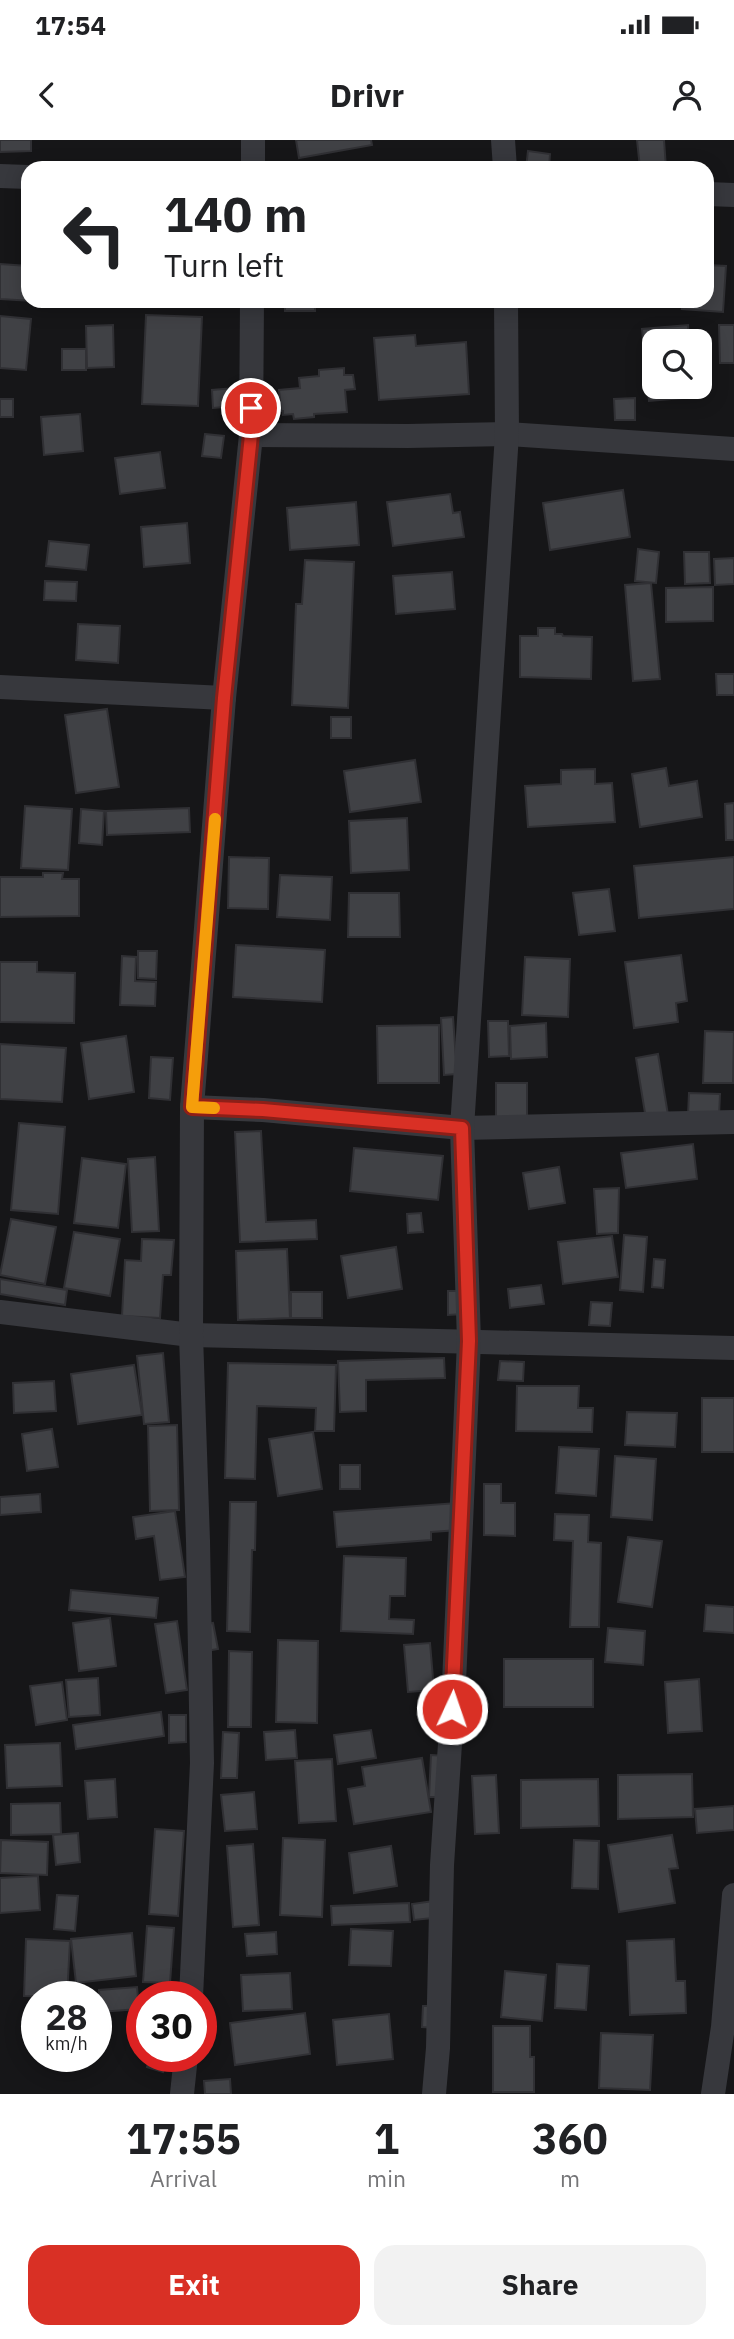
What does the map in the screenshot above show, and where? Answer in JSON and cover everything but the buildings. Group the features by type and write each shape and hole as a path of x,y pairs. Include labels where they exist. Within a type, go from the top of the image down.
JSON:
{"street":[{"path":"253,140 253,161"},
{"path":"503,140 504,161"},
{"path":"0,176 21,177"},
{"path":"714,194 734,195"},
{"path":"193,1981 202,1763 191,1335 192,1107 224,698 251,435 252,308"},
{"path":"434,2094 442,1865 454,1683 469,1341 462,1128 507,434 506,308"},
{"path":"251,435 507,434 734,449"},
{"path":"0,687 224,698"},
{"path":"192,1107 263,1110 462,1128 734,1122"},
{"path":"0,1312 191,1335 734,1348"},
{"path":"713,2094 723,2028 734,1895"},
{"path":"182,2094 184,2072"}],"slow traffic":[{"path":"214,1108 192,1107 215,819"}],"route":[{"path":"251,408 251,435 224,698 192,1107 263,1110 462,1128 469,1341 452,1709"}]}
